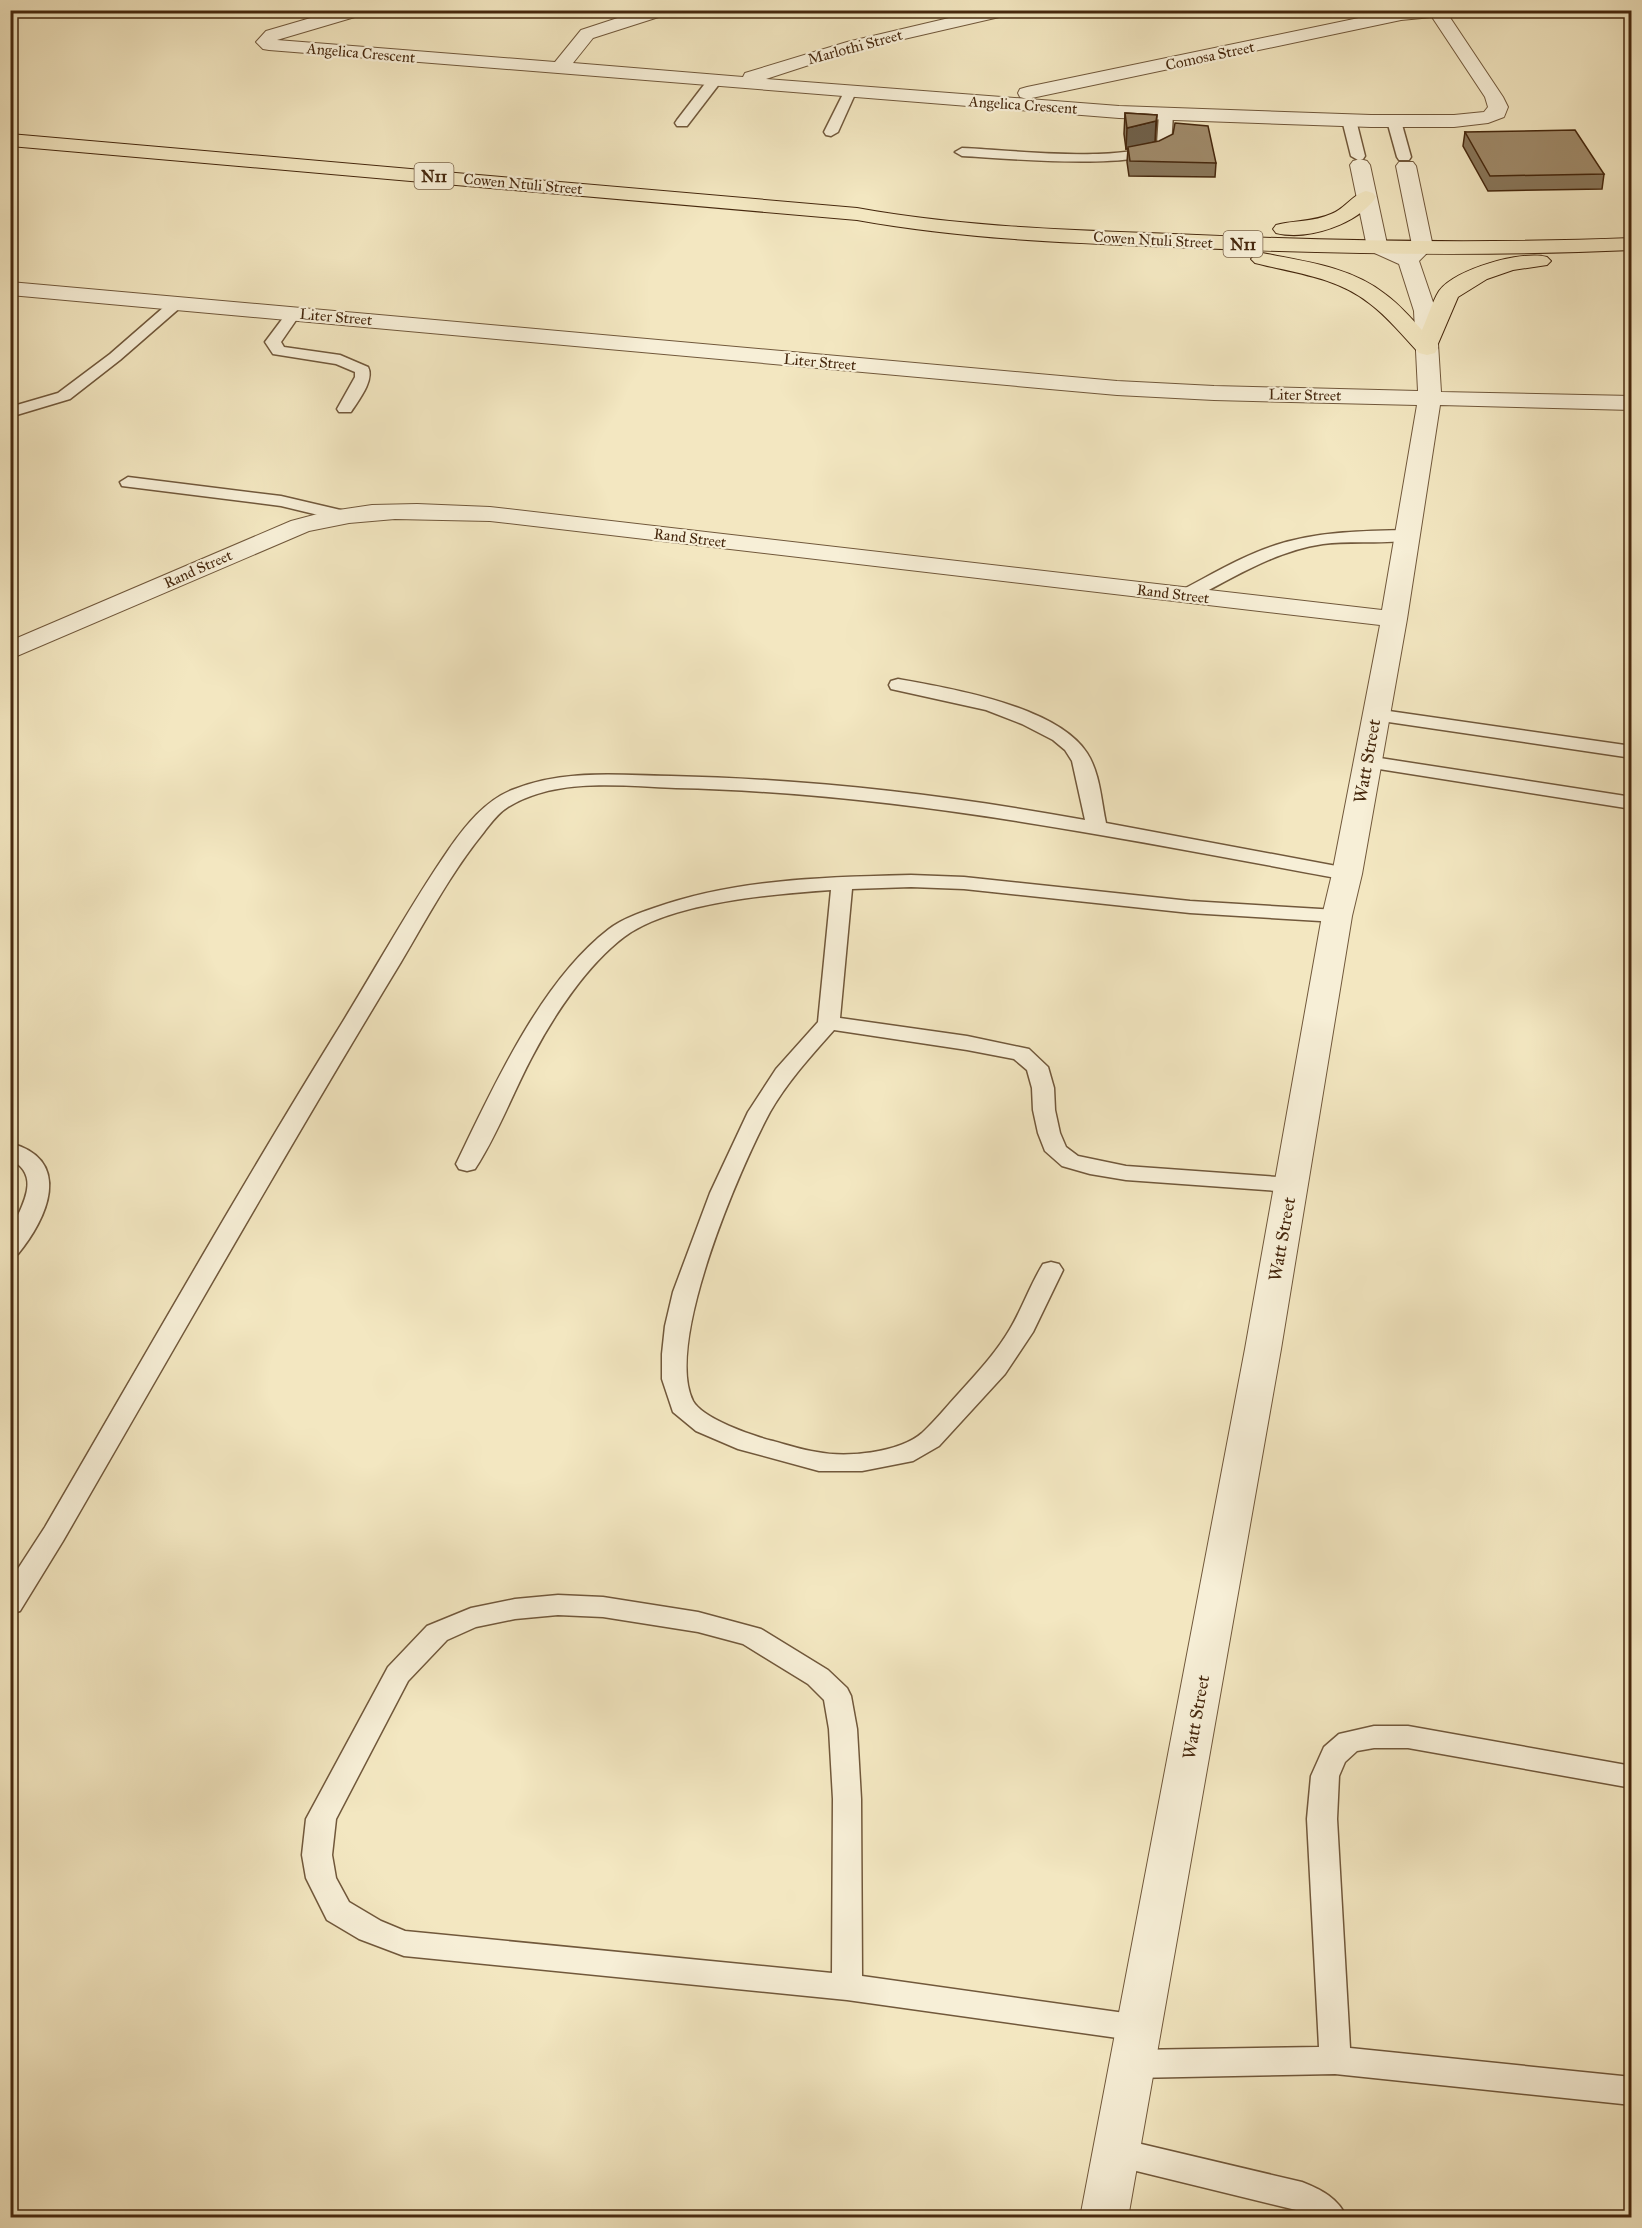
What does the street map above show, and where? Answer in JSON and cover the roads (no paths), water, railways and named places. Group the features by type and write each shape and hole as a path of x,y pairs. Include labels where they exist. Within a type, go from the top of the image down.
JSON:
{"highway":[{"name":"Cowen Ntuli Street","path":"10,140 856,214 926,213 1260,231 1375,239 1417,246 1632,244"},
{"path":"1260,231 1323,224 1340,219 1352,212 1366,197"},
{"name":"Cowen Ntuli Street","path":"856,214 932,225 1098,237 1375,239"},
{"name":"Cowen Ntuli Street","path":"1417,246 1632,229"},
{"path":"1098,237 1259,259 1342,279 1375,297 1427,346 1449,293 1479,274 1510,264 1632,255"}],"street":[{"name":"Angelica Crescent","path":"359,10 272,35 265,42 269,45 560,69 1166,114 1454,121 1488,117 1497,113 1497,103 1474,65 1436,11"},
{"path":"560,69 587,34 662,10"},
{"name":"Marlothi Street","path":"738,82 847,47 1008,10"},
{"name":"Comosa Street","path":"984,102 1206,58 1379,20 1436,11"},
{"path":"1359,160 1375,239"},
{"name":"Watt Street","path":"1104,2217 1292,1185 1336,916 1347,874 1394,619 1430,398 1425,311 1405,161"},
{"name":"Liter Street","path":"10,288 1117,388 1214,393 1632,403"},
{"name":"Rand Street","path":"10,651 300,526 339,515 382,510 490,514 1394,619"}],"lane":[{"path":"682,123 715,80"},
{"path":"831,132 850,92"},
{"path":"962,152 1087,157 1114,157 1152,152 1164,146 1166,114"},
{"path":"1348,120 1359,160"},
{"name":"Watt Street","path":"1394,121 1405,161"},
{"path":"10,412 64,396 115,357 177,303"},
{"path":"294,314 273,342 278,351 340,360 363,370 363,376 345,409"},
{"path":"128,482 281,501 339,515"},
{"path":"1186,595 1270,553 1294,544 1345,537 1409,535"},
{"path":"898,685 989,703 1033,721 1065,739 1078,753 1083,765 1097,829"},
{"path":"1375,715 1632,752"},
{"path":"1367,762 1632,804"},
{"path":"10,1604 54,1534 338,1048 458,851 496,805 521,793 550,784 605,780 698,782 814,789 1028,815 1347,874"},
{"path":"467,1164 519,1060 551,1007 584,964 619,931 650,916 696,903 792,886 910,881 964,883 1190,907 1336,916"},
{"path":"842,883 829,1023 784,1074 759,1112 722,1193 684,1292 674,1354 675,1379 682,1406 705,1425 747,1443 819,1462 862,1462 904,1455 930,1440 996,1368 1021,1332 1051,1270"},
{"path":"829,1023 967,1043 1021,1054 1037,1067 1043,1088 1044,1110 1049,1133 1056,1151 1070,1161 1126,1173 1292,1185"},
{"path":"10,1150 28,1160 34,1167 40,1185 29,1224 10,1249"},
{"path":"847,1987 847,1799 843,1729 837,1696 818,1677 751,1636 698,1622 615,1609 558,1605 515,1609 471,1618 437,1633 398,1674 321,1820 316,1855 321,1878 338,1911 370,1930 404,1943 847,1987 1139,2028"},
{"path":"1335,2060 1322,1819 1325,1776 1334,1755 1349,1742 1374,1737 1408,1737 1632,1778"},
{"path":"1132,2064 1335,2060 1632,2091"},
{"path":"1116,2152 1302,2197 1318,2205 1331,2217"}],"railway":[{"path":"10,15 30,10"}]}
